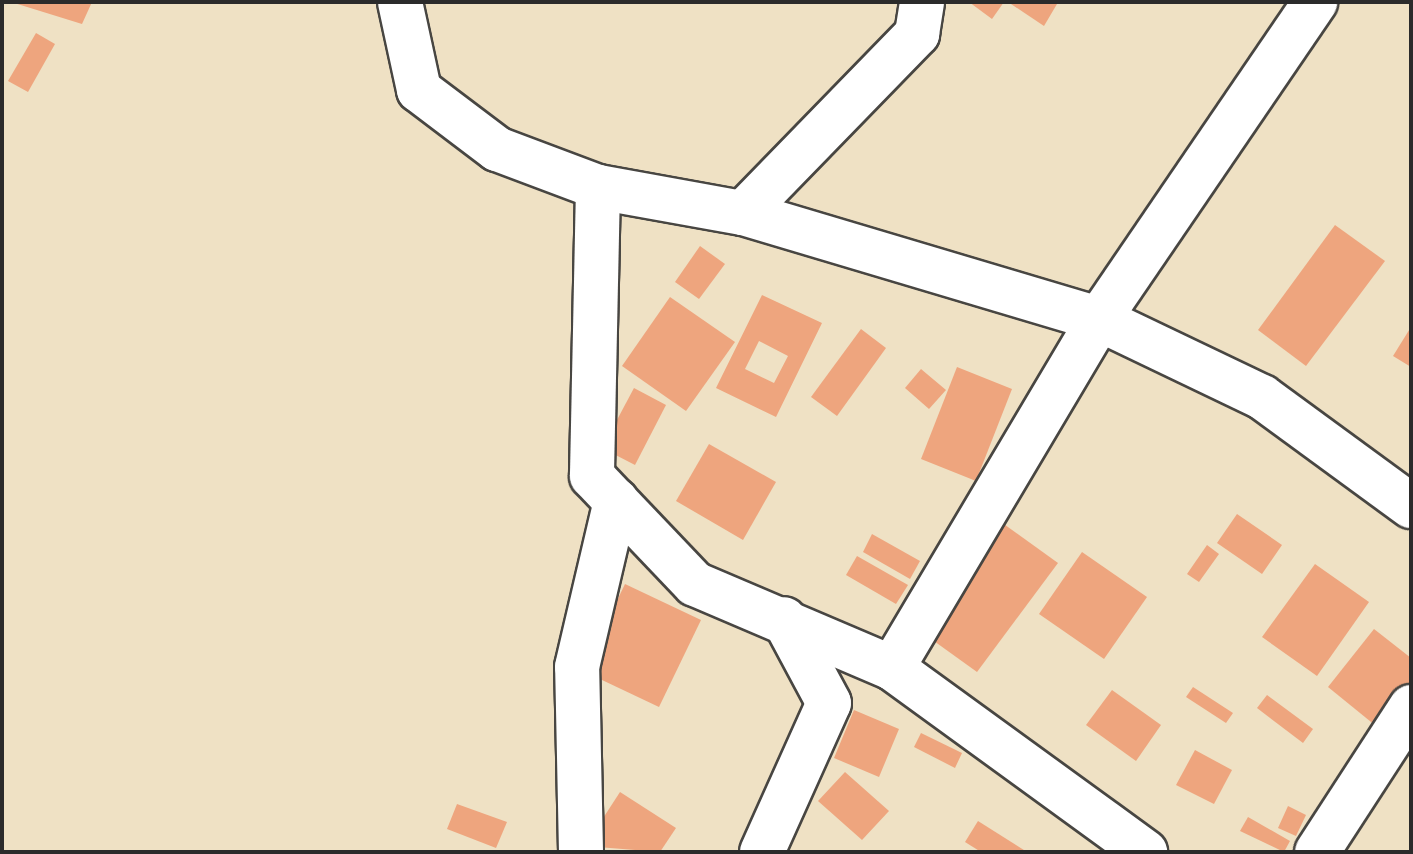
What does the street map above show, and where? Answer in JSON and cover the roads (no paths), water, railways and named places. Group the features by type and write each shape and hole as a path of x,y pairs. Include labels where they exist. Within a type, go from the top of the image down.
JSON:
{"street":[{"path":"400,2 419,90 497,149 598,187 743,213 1099,319 1262,397 1411,506"},
{"path":"743,213 917,34 922,2"},
{"path":"892,668 1099,319 1315,2"},
{"path":"598,187 592,476 695,584 784,619 892,668 1145,852"},
{"path":"581,852 577,667 616,501"},
{"path":"762,852 829,703 784,619"},
{"path":"1317,852 1411,707"}]}
